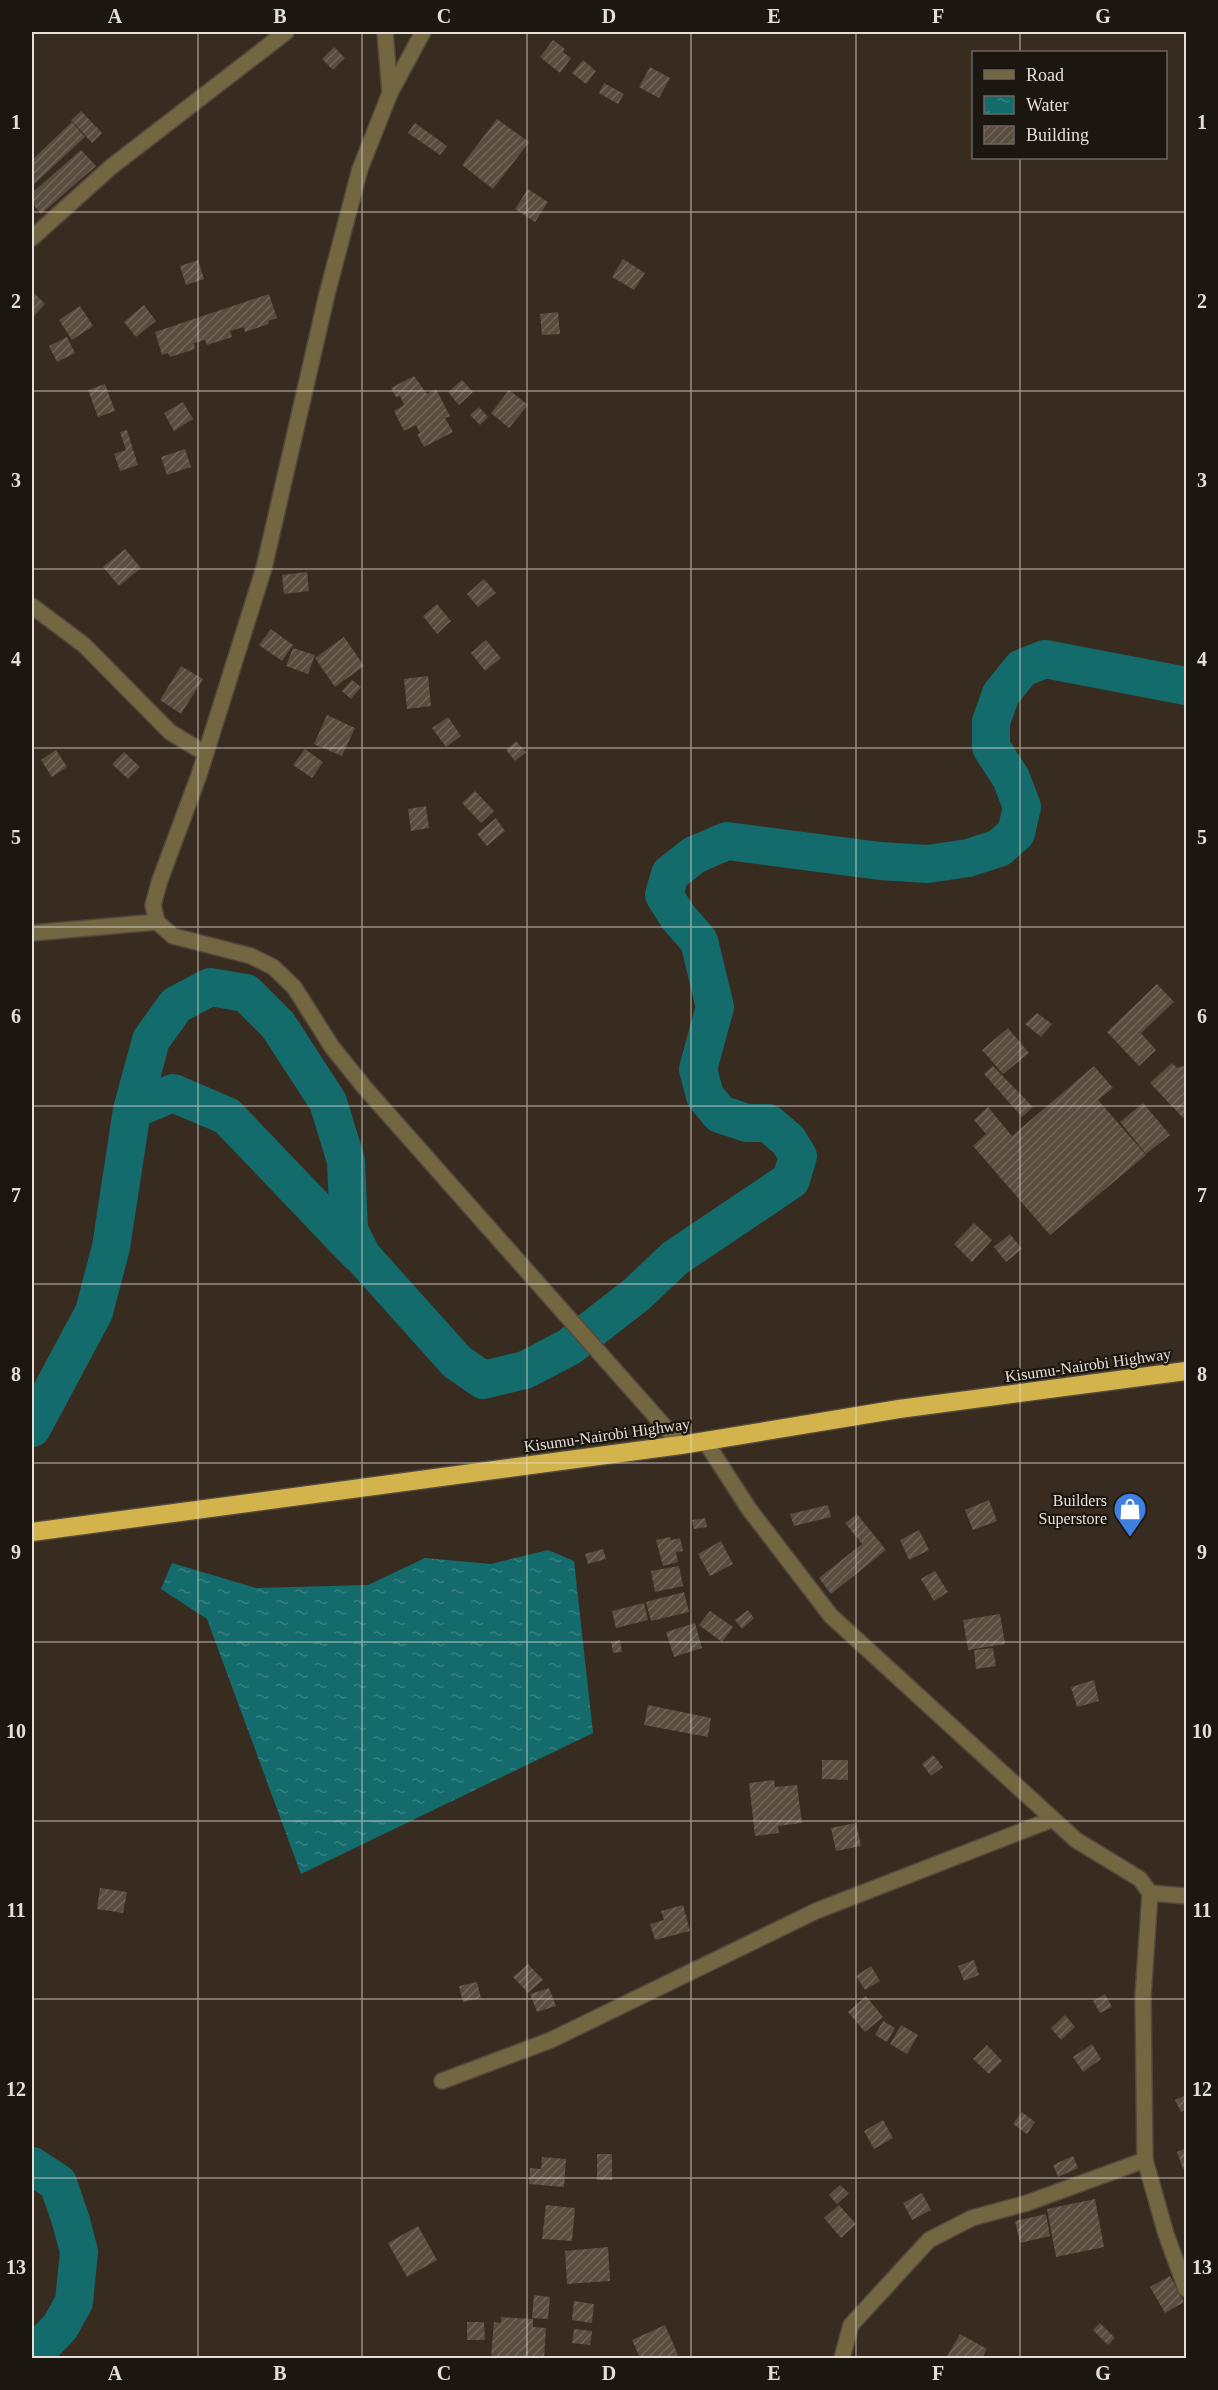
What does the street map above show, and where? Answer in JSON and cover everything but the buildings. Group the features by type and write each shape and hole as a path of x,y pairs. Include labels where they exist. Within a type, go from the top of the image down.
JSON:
{"highway":[{"name":"Kisumu-Nairobi Highway","path":"32,1532 681,1445 899,1409 1186,1371"}],"street":[{"path":"32,237 111,167 286,32"},
{"path":"385,32 390,93"},
{"path":"423,32 390,93 360,169 330,283 264,568 199,776 160,880 153,905 157,922 173,936 251,956 273,967 294,987 332,1047 365,1088 681,1445"},
{"path":"32,606 84,645 170,732 198,749"},
{"path":"32,933 157,922"},
{"path":"705,1441 748,1509 831,1616 1076,1840 1140,1879 1150,1893 1143,1996 1145,2160 1166,2234 1186,2289"},
{"path":"442,2081 551,2040 816,1911 1053,1819"},
{"path":"1150,1893 1186,1896"},
{"path":"842,2358 851,2325 929,2240 972,2218 1027,2203 1145,2160"}],"water":[{"path":"548,1550 574,1561 593,1733 301,1874 207,1619 161,1589 172,1563 256,1588 368,1585 425,1558 491,1564"}],"waterway":[{"path":"32,1428 94,1312 111,1247 132,1110 151,1040 176,1005 210,987 246,993 278,1025 328,1102 346,1161 349,1230 362,1256 457,1362 483,1380 525,1370 569,1347 637,1294 675,1258 791,1180 798,1156 788,1140 768,1123 747,1123 720,1114 705,1096 698,1069 715,1007 699,941 678,917 664,895 670,874 694,855 727,841 880,861 928,864 968,858 999,848 1016,833 1022,807 1011,778 991,747 991,722 1001,694 1022,668 1045,659 1186,686"},
{"path":"132,1110 173,1093 227,1116 358,1253"},
{"path":"32,2166 58,2183 79,2252 74,2302 60,2327 32,2356"}],"place":[{"name":"Builders Superstore","path":"1130,1538"}]}
